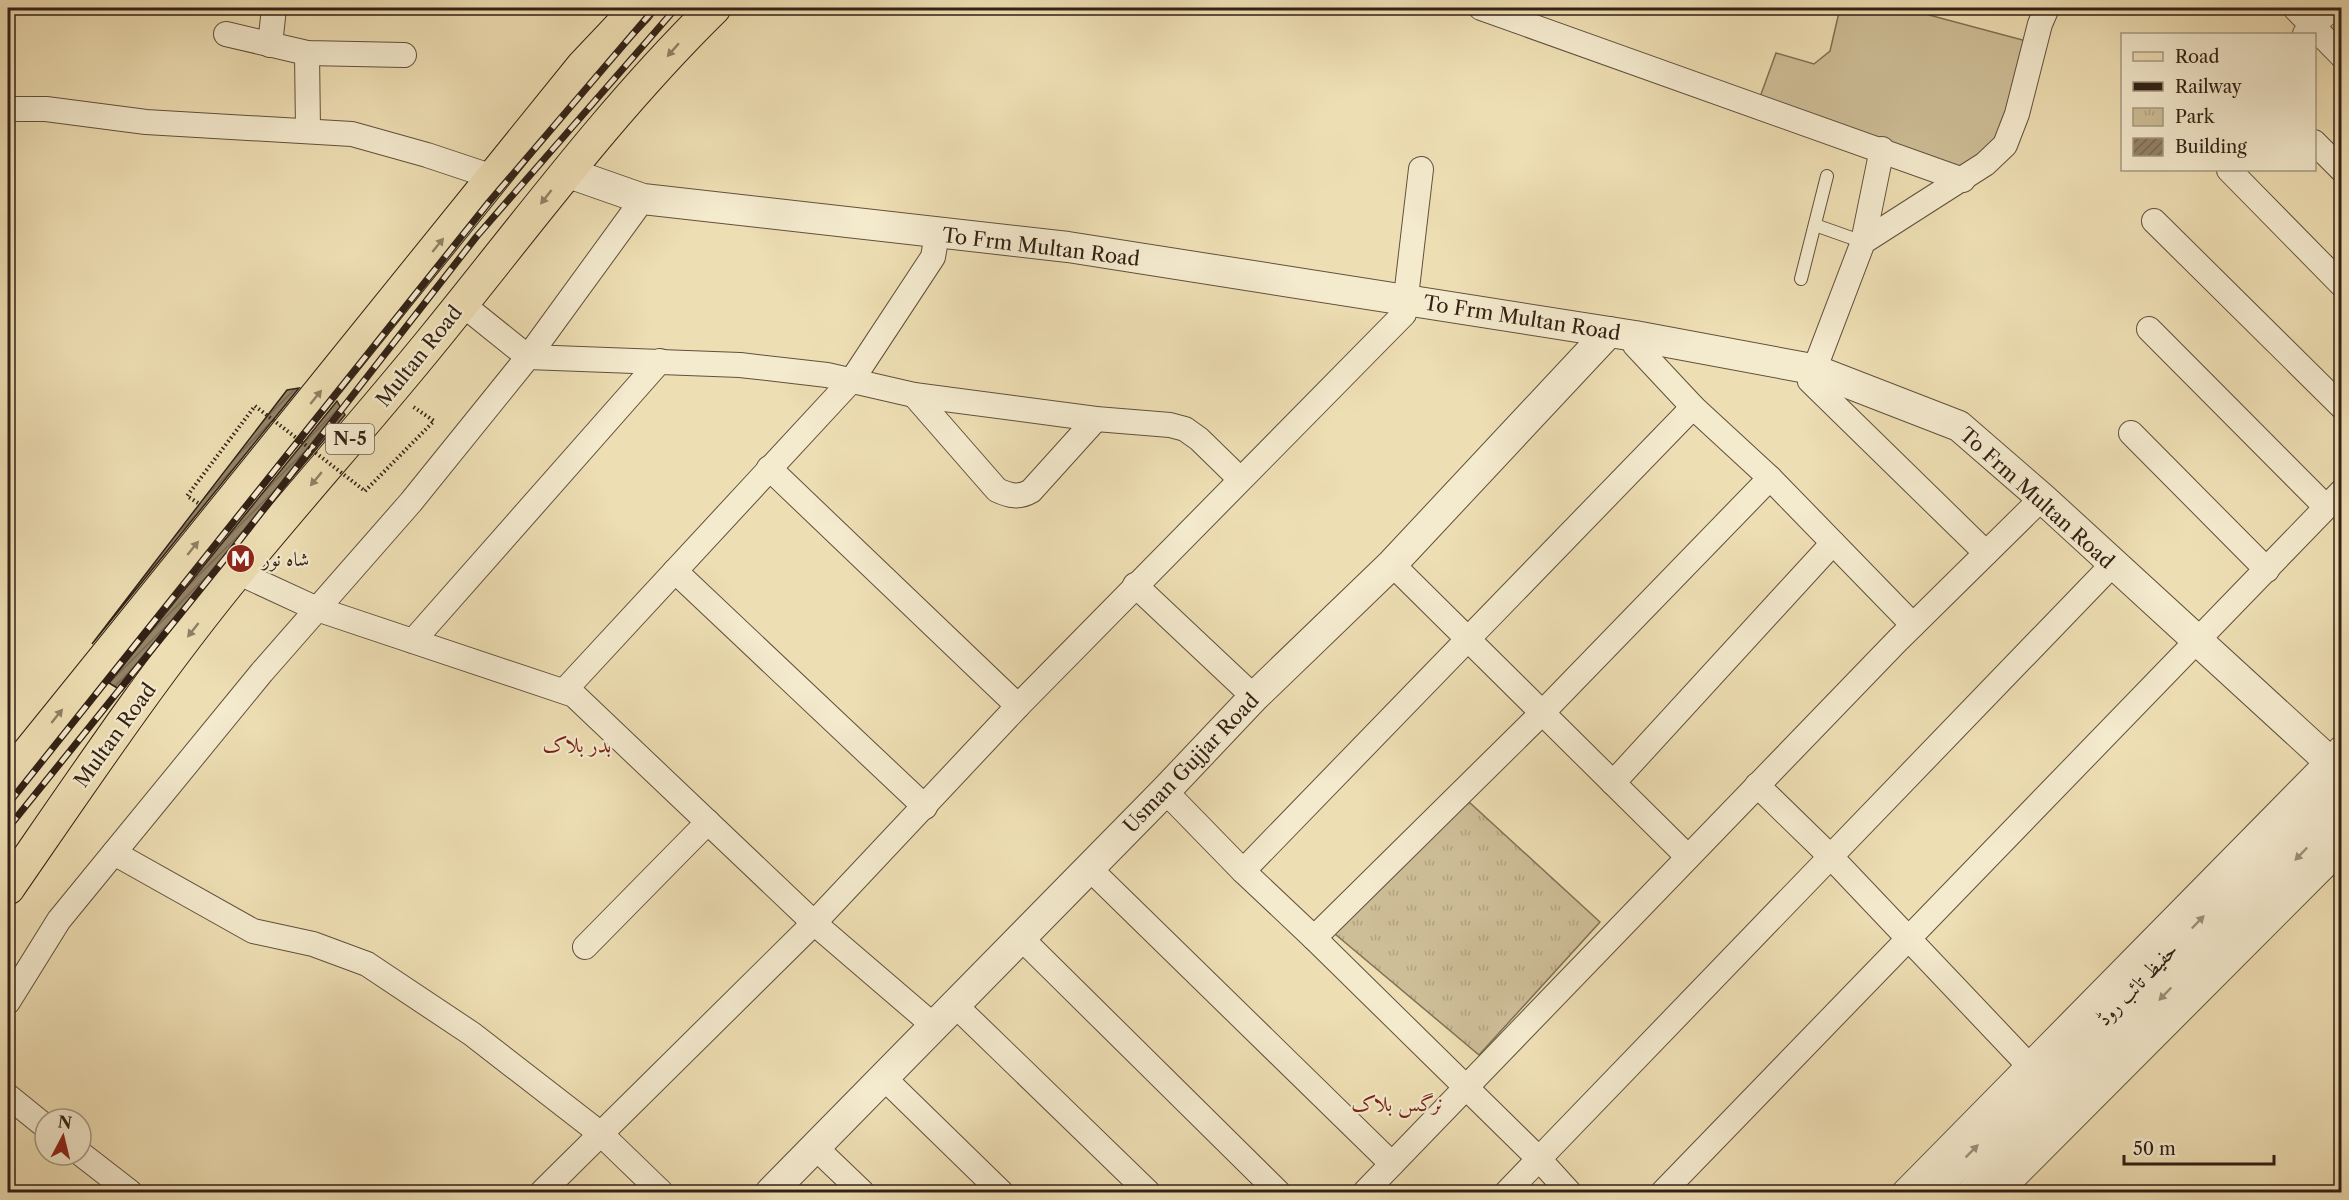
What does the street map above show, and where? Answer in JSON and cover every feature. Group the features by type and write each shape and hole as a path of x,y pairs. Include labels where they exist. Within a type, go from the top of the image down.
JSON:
{"main road":[{"name":"N-5","path":"14,760 583,66 638,8"},
{"name":"Multan Road","path":"8,888 135,705 237,572 391,391 566,172 714,8"}],"street":[{"path":"270,45 274,8"},
{"path":"1481,8 1963,180"},
{"path":"1863,242 1963,180 2005,145 2017,114 2040,24 2048,8"},
{"path":"2295,8 2309,31 2332,8"},
{"path":"226,34 307,53 404,55"},
{"path":"2316,36 2342,56"},
{"path":"307,53 308,130"},
{"path":"8,109 46,109 146,122 352,134 493,177"},
{"path":"2316,144 2342,170"},
{"path":"1882,150 1863,242 1809,381 1986,553"},
{"path":"542,1192 814,923 1018,706 1404,314 1421,169"},
{"path":"2230,171 2342,285"},
{"name":"To Frm Multan Road","path":"566,172 643,199 1068,247 1622,334 1812,369 1959,426 2042,498 2112,565 2196,640 2338,764"},
{"path":"8,1002 59,920 317,609 411,502 528,357 643,199"},
{"path":"2154,221 2342,407"},
{"path":"564,691 852,380 933,257 937,234"},
{"path":"462,304 528,357 740,365 852,380 914,395 1096,419 1170,425 1185,429 1240,479"},
{"path":"1664,1192 2196,640 2268,570 2334,499 2149,330"},
{"path":"1622,334 1693,406 1770,478 1913,626"},
{"name":"Usman Gujjar Road","path":"771,1192 943,1014 1165,791 1254,697 1392,564 1622,334"},
{"path":"413,641 660,361"},
{"path":"914,395 997,489 1007,495 1024,495 1031,491 1096,419"},
{"path":"1243,871 1693,406"},
{"path":"2131,434 2268,570"},
{"path":"769,468 1018,706"},
{"path":"1314,938 1542,713 1770,478"},
{"path":"1365,1192 1464,1087 1913,626 2042,498"},
{"path":"1613,783 1833,543"},
{"path":"1392,564 1688,857"},
{"path":"1507,1192 1832,858 2112,565"},
{"path":"675,571 925,807"},
{"path":"237,572 317,609 573,695 814,923 943,1014 1148,1192"},
{"path":"1136,585 1254,697"},
{"name":"حفیظ تائب روڈ","path":"1931,1192 2036,1073 2338,764"},
{"path":"1757,786 1832,858 1906,939 2036,1073 1904,1192"},
{"path":"1165,791 1243,871 1539,1159 1569,1192"},
{"name":"حفیظ تائب روڈ","path":"1972,1192 2342,812"},
{"path":"585,947 708,822"},
{"path":"2000,1192 2342,849"},
{"path":"114,853 253,931 313,944 367,964 472,1034 601,1134 661,1192"},
{"path":"1089,868 1392,1164"},
{"path":"1020,937 1278,1192"},
{"path":"883,1077 1001,1192"},
{"path":"8,1096 33,1116"},
{"path":"815,1147 862,1192"},
{"path":"93,1163 130,1192"}],"lane":[{"path":"1801,279 1827,176"},
{"path":"1815,225 1863,242"}],"path":[{"path":"194,487 255,406 365,491 434,421 391,391"}],"green space":[{"path":"1840,8 1903,8 2030,42 1998,139 1961,170 1760,97 1776,53 1814,64 1830,51"},
{"path":"1468,801 1600,922 1479,1055 1335,934"}],"building":[{"path":"299,388 92,644 287,390"},
{"path":"337,401 345,415 224,559 122,691 109,683"}],"railway":[{"path":"8,804 489,202 655,8"},
{"path":"8,828 232,550 477,236 676,8"}],"place":[{"name":"شاہ نور","path":"241,559"}],"district":[{"name":"بدر بلاک","path":"577,744"},
{"name":"نرگس بلاک","path":"1397,1103"}]}
